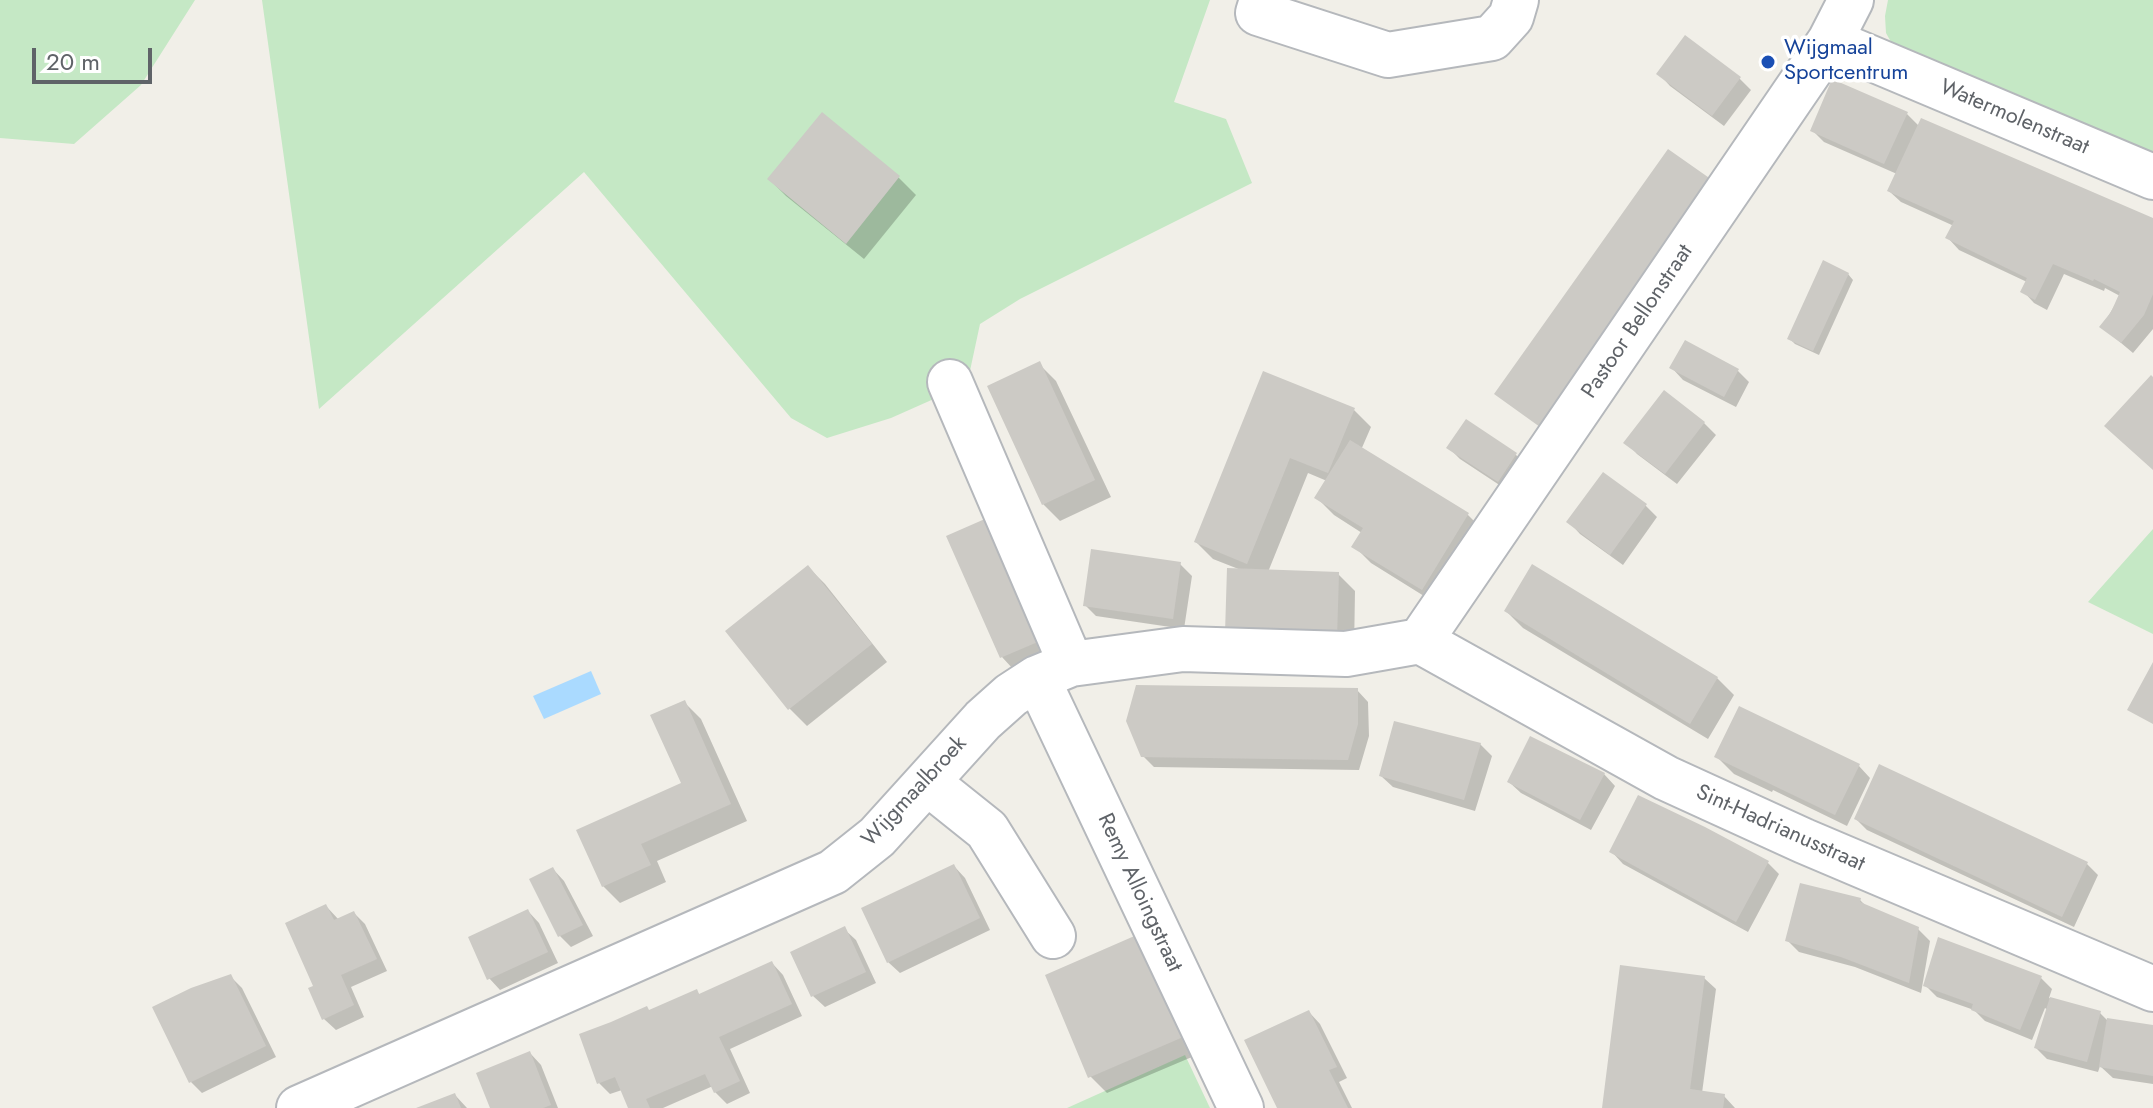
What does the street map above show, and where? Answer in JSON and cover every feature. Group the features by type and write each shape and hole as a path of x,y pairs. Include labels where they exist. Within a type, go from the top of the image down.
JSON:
{"street":[{"path":"1262,0 1258,13 1388,55 1492,38 1511,17 1516,0"},
{"name":"Pastoor Bellonstraat","path":"1420,641 1830,41 1851,0"},
{"name":"Watermolenstraat","path":"1830,41 2153,177"},
{"name":"Remy Alloingstraat","path":"950,382 1054,671 1241,1108"},
{"name":"Wijgmaalbroek","path":"299,1108 833,872 877,837 983,720 1011,695 1054,671 1183,649 1346,654 1420,641"},
{"name":"Sint-Hadrianusstraat","path":"1420,641 1666,778 1804,841 2153,989"},
{"path":"927,782 987,830 1053,936"}],"green space":[{"path":"0,0 195,0 141,85 74,144 0,138"},
{"path":"262,0 1210,0 1174,102 1226,119 1252,183 1020,299 980,324 968,380 891,418 827,438 791,418 584,172 319,409"},
{"path":"1888,0 2153,0 2153,155 1899,49 1886,33"},
{"path":"2153,529 2153,634 2088,602"},
{"path":"1185,1055 1210,1108 1067,1108"}],"water":[{"path":"591,671 601,694 544,719 533,696"}],"building":[{"path":"1685,35 1741,77 1712,116 1656,74"},
{"path":"1832,79 1908,112 1884,164 1810,131"},
{"path":"822,112 900,176 846,244 767,179"},
{"path":"1921,118 2153,218 2153,294 2144,315 2121,343 2099,327 2111,312 2120,292 2053,264 2035,300 2020,292 2027,278 1945,238 1954,221 1887,191"},
{"path":"1668,149 1715,182 1540,427 1494,394"},
{"path":"1823,260 1849,273 1813,351 1787,339"},
{"path":"1685,340 1739,369 1724,397 1669,368"},
{"path":"1040,361 1095,480 1042,505 987,386"},
{"path":"1263,371 1355,408 1328,473 1290,458 1247,564 1194,542"},
{"path":"2151,375 2153,377 2153,470 2104,426"},
{"path":"1664,390 1705,422 1665,474 1623,443"},
{"path":"1466,419 1517,453 1498,482 1446,448"},
{"path":"1350,440 1469,513 1422,590 1351,547 1363,528 1314,498"},
{"path":"1603,472 1647,504 1610,555 1566,522"},
{"path":"994,515 1047,638 1000,658 946,536"},
{"path":"1091,549 1181,562 1173,619 1083,606"},
{"path":"1532,564 1718,677 1690,724 1504,611"},
{"path":"808,565 872,644 788,710 725,631"},
{"path":"1227,568 1339,572 1337,636 1225,633"},
{"path":"2153,662 2153,724 2127,710"},
{"path":"1136,685 1358,688 1358,724 1348,760 1141,757 1126,721"},
{"path":"685,700 731,804 641,844 651,865 602,887 576,830 681,783 650,715"},
{"path":"1739,706 1860,764 1835,815 1714,757"},
{"path":"1394,721 1481,743 1464,800 1379,776"},
{"path":"1530,736 1605,773 1580,820 1507,782"},
{"path":"1879,764 2088,862 2062,917 1854,819"},
{"path":"1638,795 1769,861 1736,922 1609,852"},
{"path":"954,864 980,918 887,963 861,908"},
{"path":"553,867 583,925 558,937 529,879"},
{"path":"1800,883 1861,898 1860,902 1919,927 1909,983 1841,957 1785,941"},
{"path":"326,904 334,920 354,911 377,959 341,975 354,1005 322,1020 308,988 313,986 285,923"},
{"path":"528,909 548,952 487,980 468,937"},
{"path":"845,926 866,972 811,997 790,952"},
{"path":"1139,934 1183,1037 1088,1078 1045,975"},
{"path":"1938,937 2042,976 2020,1030 1971,1010 1973,1004 1923,986"},
{"path":"772,961 792,1004 719,1037 740,1081 714,1093 705,1074 646,1099 650,1108 628,1108 615,1077 597,1084 579,1034 647,1006 649,1010 697,989 699,994"},
{"path":"1620,965 1705,976 1690,1089 1725,1094 1723,1108 1602,1108"},
{"path":"231,974 266,1046 189,1083 152,1007 191,988"},
{"path":"2050,997 2101,1011 2087,1062 2034,1048"},
{"path":"1309,1010 1337,1067 1329,1070 1348,1108 1277,1108 1244,1040"},
{"path":"2107,1018 2153,1025 2153,1076 2099,1067"},
{"path":"530,1051 551,1105 543,1108 490,1108 476,1073"},
{"path":"455,1093 461,1108 416,1108"}],"place":[{"name":"Wijgmaal Sportcentrum","path":"1768,62"}]}
